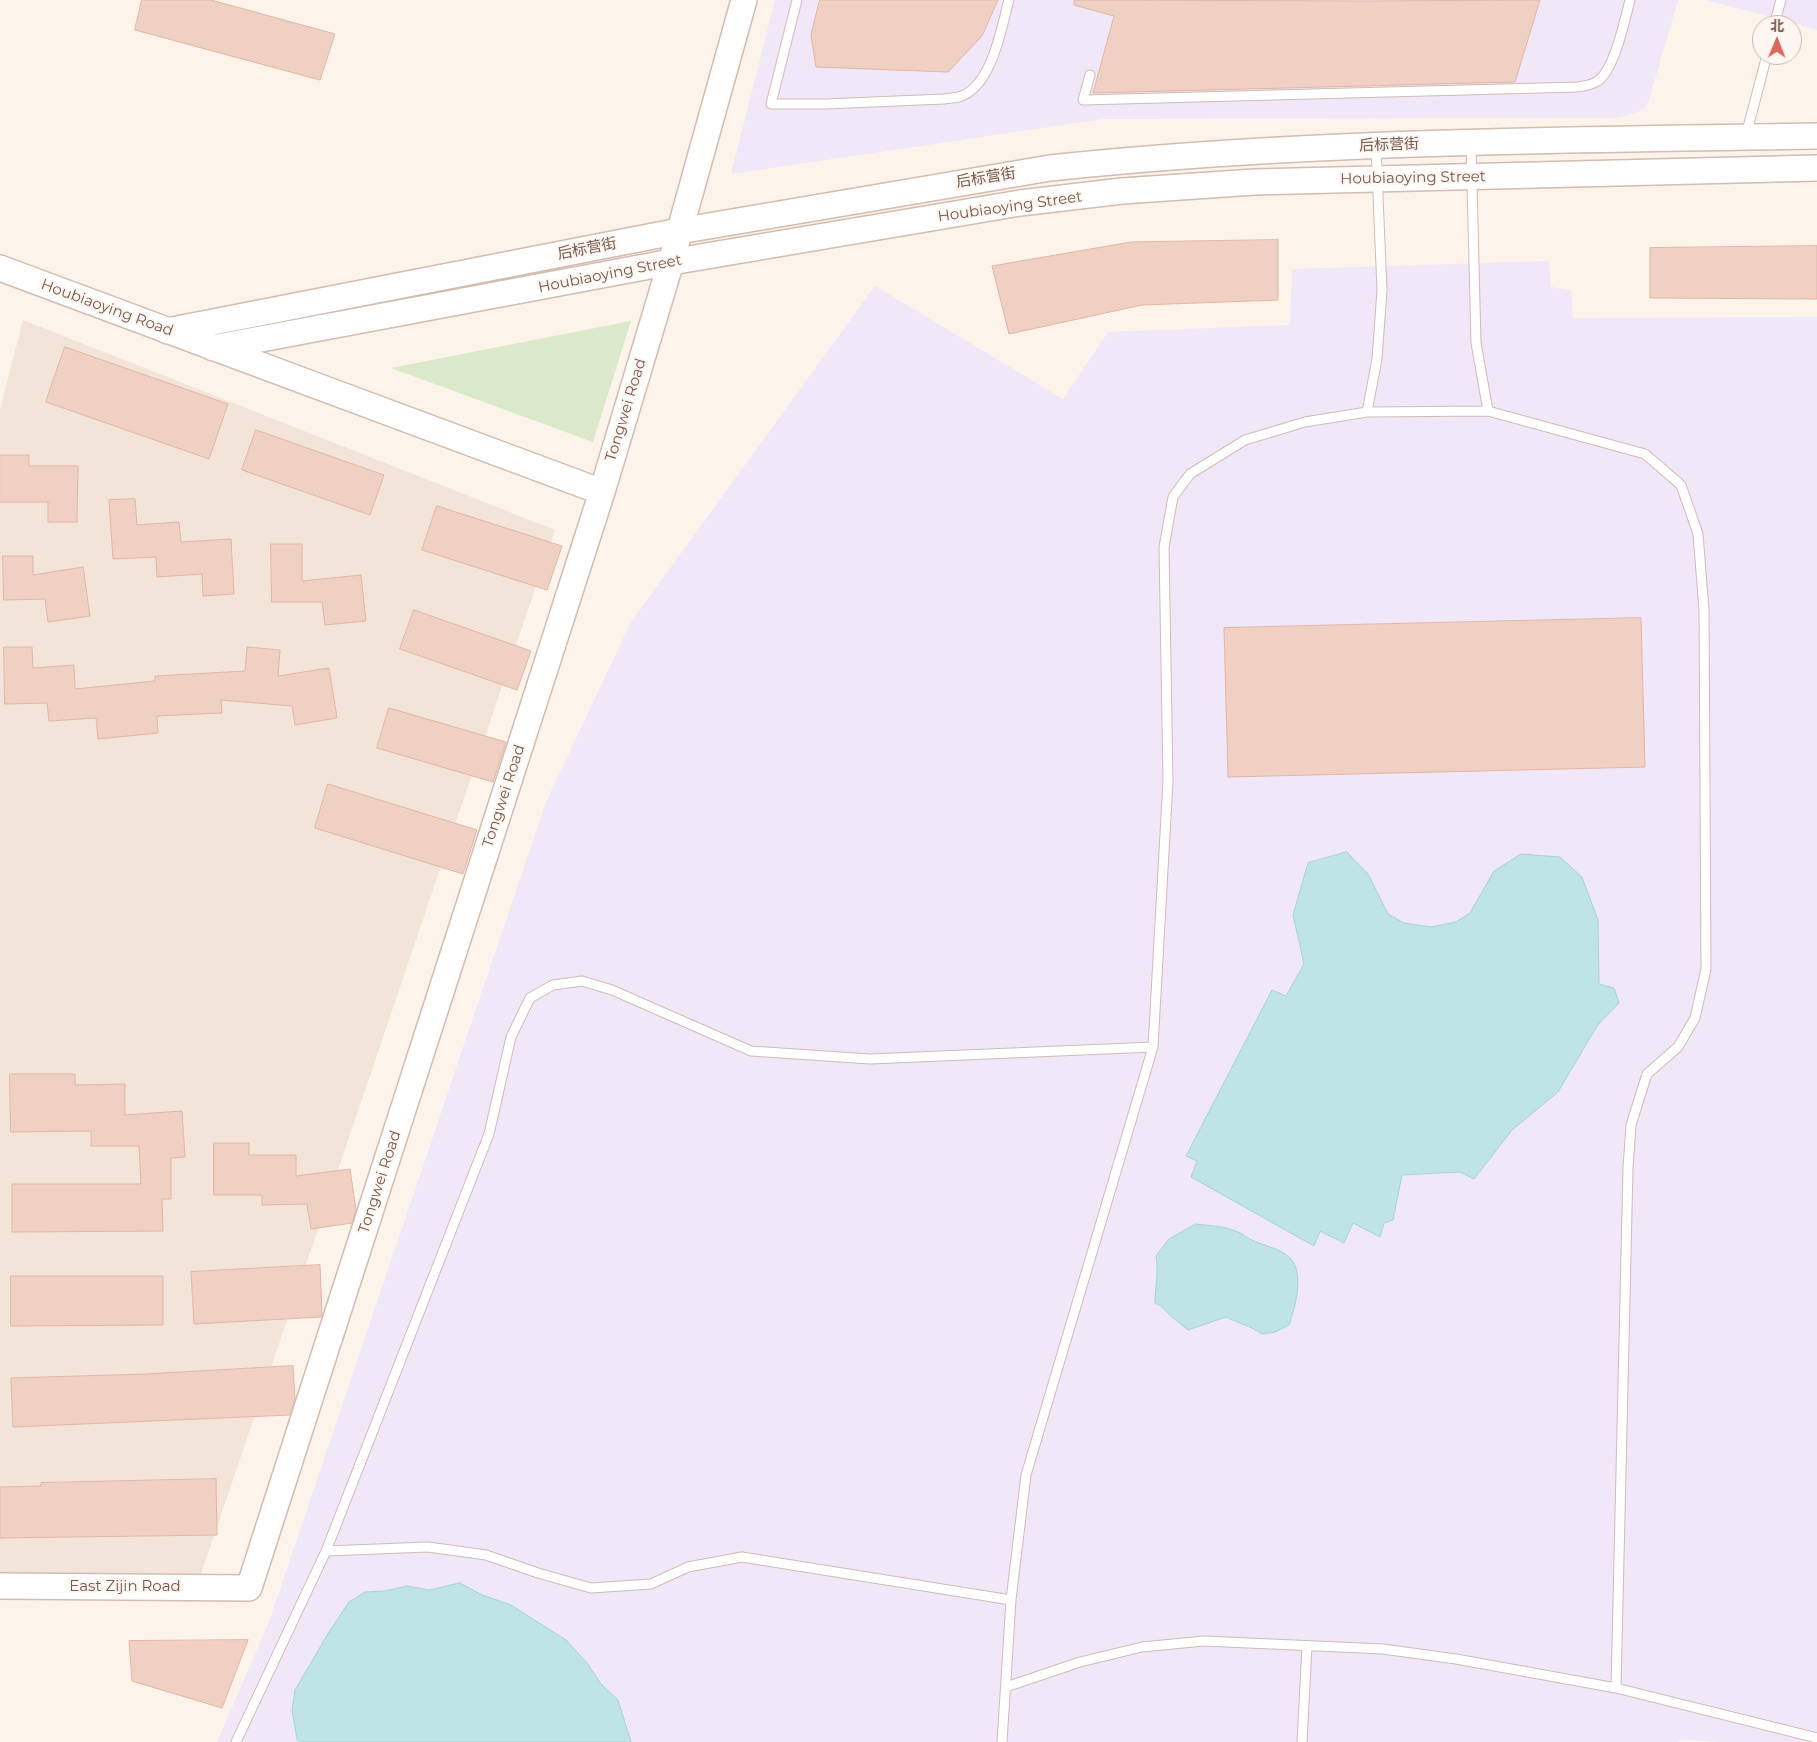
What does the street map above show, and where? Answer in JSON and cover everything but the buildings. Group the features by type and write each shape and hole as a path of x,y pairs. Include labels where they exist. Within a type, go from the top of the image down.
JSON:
{"street":[{"name":"Tongwei Road","path":"249,1588 602,492 671,262 744,0"},
{"name":"后标营街","path":"167,331 679,231 944,184 1050,168 1158,158 1309,148 1578,139 1807,136"},
{"path":"1807,136 1807,168"},
{"name":"Houbiaoying Street","path":"213,348 671,262 1020,203 1122,191 1226,184 1378,178 1807,168"},
{"name":"Houbiaoying Road","path":"0,268 602,492"},
{"name":"East Zijin Road","path":"0,1586 249,1588"}],"lane":[{"path":"797,0 771,104 825,104 944,99 960,96 973,89 984,77 992,58 1009,0"},
{"path":"1090,75 1083,100 1578,87 1597,82 1604,76 1615,53 1630,0"},
{"path":"1777,15 1781,0"},
{"path":"1746,137 1764,65"},
{"path":"1471,143 1476,343 1488,411"},
{"path":"1367,412 1377,359 1382,290 1376,146"},
{"path":"1002,1742 1011,1600 1026,1475 1153,1047 1168,781 1164,547 1173,497 1190,474 1245,440 1305,422 1367,412 1488,411 1646,454 1681,485 1698,534 1704,610 1706,969 1695,1018 1678,1047 1647,1074 1631,1124 1628,1168 1616,1688"},
{"path":"236,1742 326,1552 489,1134 510,1037 530,998 553,985 582,981 612,990 751,1052 870,1059 1153,1047"},
{"path":"326,1552 428,1547 486,1555 591,1588 652,1584 688,1567 742,1557 1011,1600"},
{"path":"1006,1687 1080,1662 1142,1647 1204,1640 1383,1649 1465,1660 1616,1688 1817,1738"},
{"path":"1302,1742 1307,1646"}],"shaded area":[{"path":"775,0 1678,0 1649,100 1643,110 1615,118 1103,119 731,174"},
{"path":"1705,0 1817,0 1817,30 1802,26 1802,15 1764,15"},
{"path":"1549,261 1551,287 1571,290 1573,318 1817,317 1817,1742 1719,1742 1678,1739 1677,1742 217,1742 269,1622 546,802 631,622 875,286 1063,399 1108,332 1290,325 1292,269"},
{"path":"23,320 555,530 201,1574 0,1573 0,410"}],"green space":[{"path":"631,321 593,442 391,368"}],"water":[{"path":"1347,852 1368,874 1388,914 1404,923 1431,927 1456,922 1470,913 1494,871 1521,854 1560,857 1582,877 1598,920 1599,984 1614,988 1619,1003 1597,1026 1558,1092 1512,1130 1474,1179 1460,1172 1402,1175 1393,1220 1384,1223 1380,1237 1353,1223 1344,1243 1320,1231 1314,1246 1191,1177 1197,1161 1186,1156 1272,990 1286,996 1304,964 1293,915 1308,863"},
{"path":"1196,1224 1218,1226 1233,1230 1252,1240 1277,1249 1290,1258 1295,1264 1298,1281 1296,1300 1289,1325 1275,1332 1262,1334 1226,1317 1188,1330 1155,1303 1156,1256 1169,1239"},
{"path":"460,1583 482,1595 511,1605 566,1640 587,1663 601,1684 618,1700 631,1742 299,1742 292,1710 295,1690 349,1602 365,1592 385,1591 407,1586 429,1590"}]}
